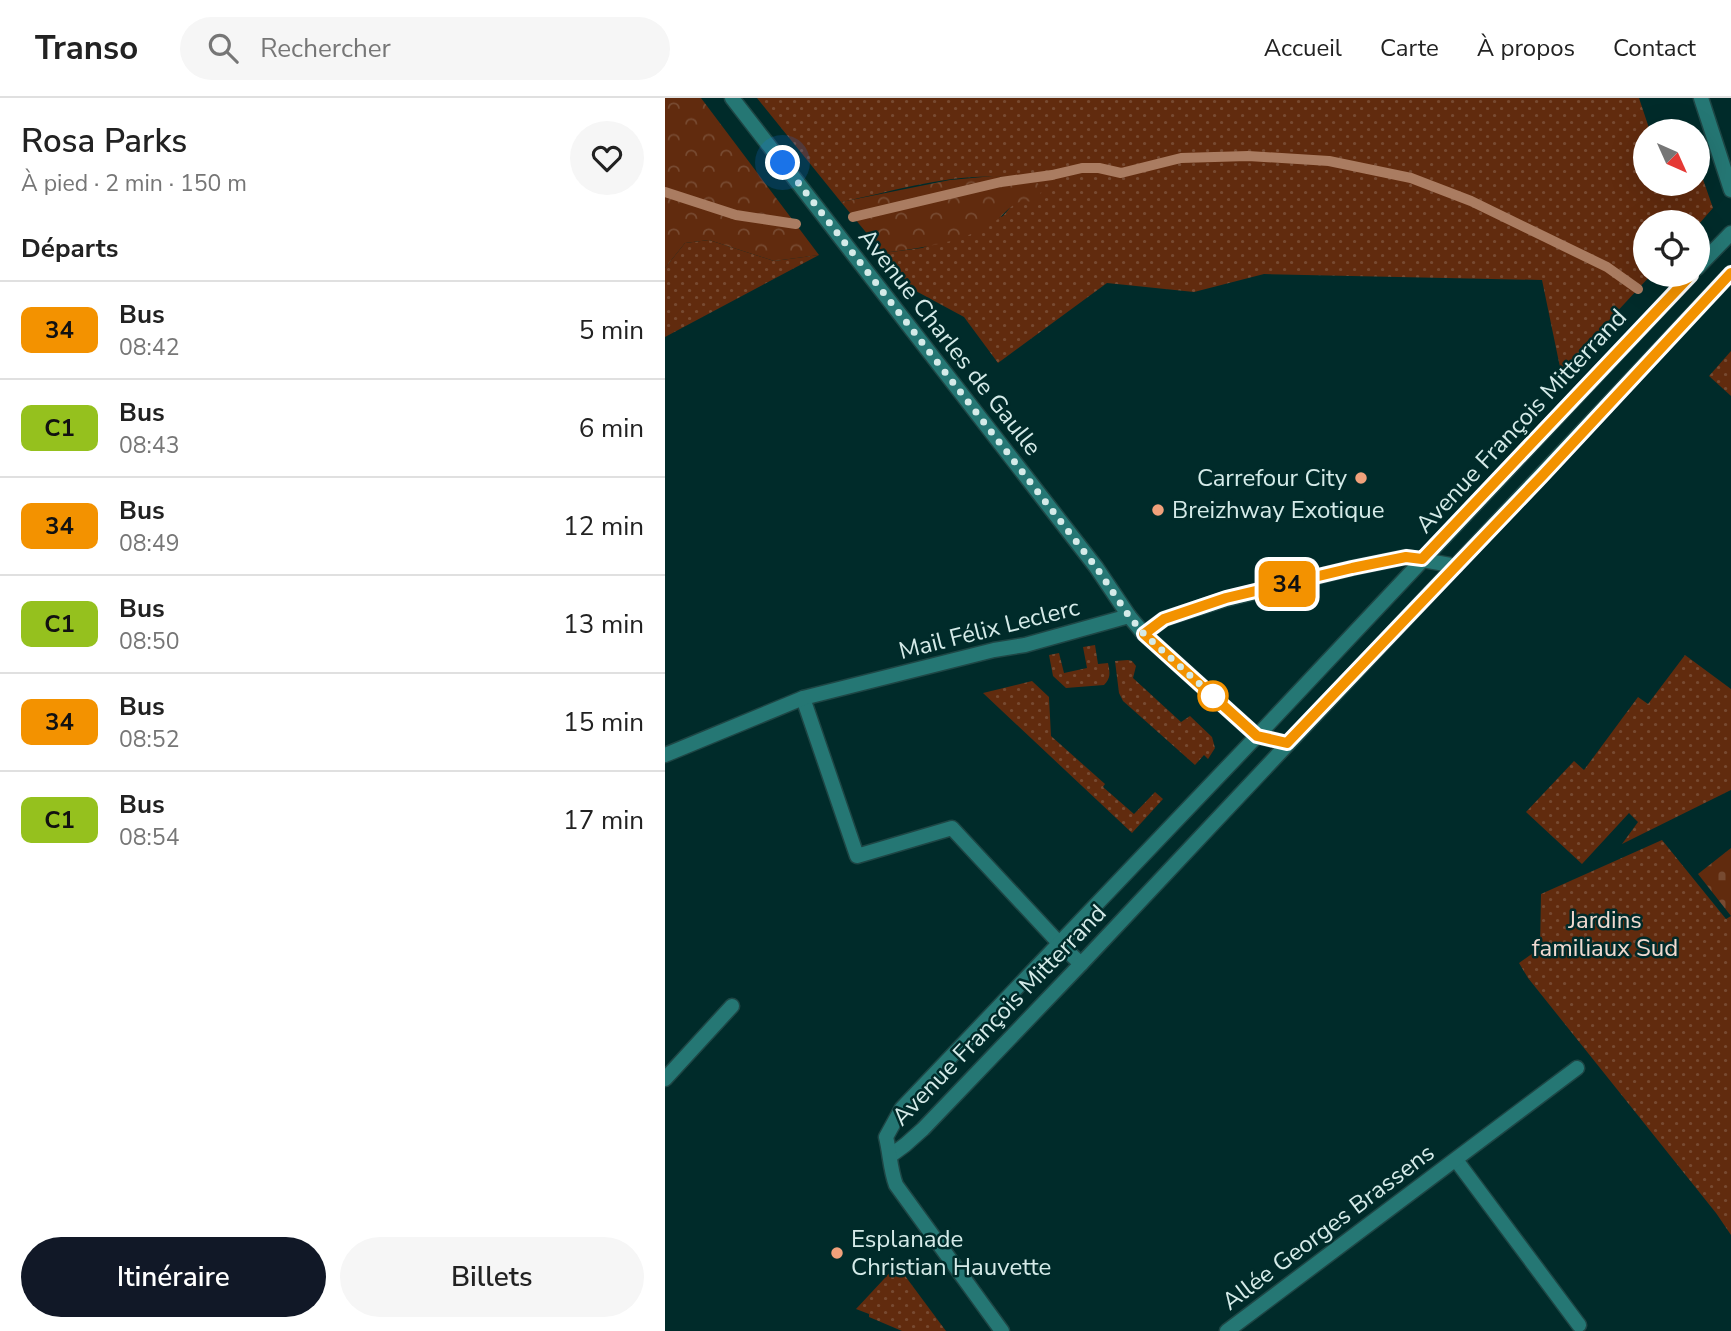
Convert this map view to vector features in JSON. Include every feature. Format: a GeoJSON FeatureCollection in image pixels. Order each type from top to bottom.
{"type":"FeatureCollection","features":[{"type":"Feature","properties":{"kind":"street","name":"Avenue Charles de Gaulle"},"geometry":{"type":"LineString","coordinates":[[732,98],[1096,567],[1129,616]]}},
{"type":"Feature","properties":{"kind":"street"},"geometry":{"type":"LineString","coordinates":[[1701,98],[1731,190]]}},
{"type":"Feature","properties":{"kind":"street"},"geometry":{"type":"LineString","coordinates":[[1710,255],[1731,233]]}},
{"type":"Feature","properties":{"kind":"street","name":"Avenue François Mitterrand"},"geometry":{"type":"LineString","coordinates":[[1680,287],[902,1108],[886,1137],[890,1156],[923,1129],[1081,964],[1731,273]]}},
{"type":"Feature","properties":{"kind":"street"},"geometry":{"type":"LineString","coordinates":[[1144,634],[1164,619],[1226,598],[1352,568],[1406,557],[1456,566]]}},
{"type":"Feature","properties":{"kind":"street"},"geometry":{"type":"LineString","coordinates":[[1129,616],[1144,634],[1257,736],[1287,743]]}},
{"type":"Feature","properties":{"kind":"street","name":"Mail Félix Leclerc"},"geometry":{"type":"LineString","coordinates":[[665,755],[803,698],[994,650],[1024,645],[1129,616]]}},
{"type":"Feature","properties":{"kind":"street"},"geometry":{"type":"LineString","coordinates":[[803,698],[857,856],[951,828],[1081,964]]}},
{"type":"Feature","properties":{"kind":"street"},"geometry":{"type":"LineString","coordinates":[[665,1079],[732,1006]]}},
{"type":"Feature","properties":{"kind":"street","name":"Allée Georges Brassens"},"geometry":{"type":"LineString","coordinates":[[1227,1331],[1577,1068]]}},
{"type":"Feature","properties":{"kind":"street"},"geometry":{"type":"LineString","coordinates":[[890,1156],[891,1173],[899,1191],[1002,1331]]}},
{"type":"Feature","properties":{"kind":"street","name":"Allée Georges Brassens"},"geometry":{"type":"LineString","coordinates":[[1456,1160],[1579,1325]]}},
{"type":"Feature","properties":{"kind":"green space"},"geometry":{"type":"Polygon","coordinates":[[[665,98],[701,98],[819,255],[774,261],[709,240],[685,243],[665,268],[665,98]]]}},
{"type":"Feature","properties":{"kind":"green space"},"geometry":{"type":"Polygon","coordinates":[[[757,98],[1639,98],[1646,119],[1633,119],[1633,196],[1709,196],[1713,208],[1710,211],[1633,210],[1633,287],[1640,287],[1561,372],[1542,280],[1264,274],[1194,292],[1107,283],[998,363],[964,317],[914,290],[883,253],[922,248],[1003,216],[1013,204],[1023,200],[1005,177],[943,180],[841,202],[757,98]]]}},
{"type":"Feature","properties":{"kind":"green space"},"geometry":{"type":"Polygon","coordinates":[[[994,176],[1033,180],[1042,188],[1039,199],[1013,205],[994,222],[975,232],[923,247],[883,253],[841,202],[950,180],[994,176]]]}},
{"type":"Feature","properties":{"kind":"green space"},"geometry":{"type":"Polygon","coordinates":[[[709,240],[774,261],[819,255],[665,337],[665,268],[685,243],[709,240]]]}},
{"type":"Feature","properties":{"kind":"green space"},"geometry":{"type":"Polygon","coordinates":[[[1731,351],[1731,396],[1709,376],[1731,351]]]}},
{"type":"Feature","properties":{"kind":"green space"},"geometry":{"type":"Polygon","coordinates":[[[1095,645],[1098,664],[1108,663],[1109,675],[1104,685],[1066,688],[1053,676],[1049,655],[1059,653],[1064,673],[1087,668],[1083,647],[1095,645]]]}},
{"type":"Feature","properties":{"kind":"green space","name":"Jardins familiaux Sud"},"geometry":{"type":"Polygon","coordinates":[[[1685,655],[1731,689],[1731,790],[1622,844],[1638,822],[1629,813],[1582,864],[1526,812],[1574,761],[1584,770],[1638,697],[1648,704],[1685,655]]]}},
{"type":"Feature","properties":{"kind":"green space"},"geometry":{"type":"Polygon","coordinates":[[[1128,660],[1136,666],[1133,678],[1181,722],[1190,716],[1212,737],[1215,748],[1208,759],[1204,755],[1195,765],[1123,701],[1119,693],[1115,661],[1128,660]]]}},
{"type":"Feature","properties":{"kind":"green space"},"geometry":{"type":"Polygon","coordinates":[[[1032,681],[1049,697],[1051,736],[1105,784],[1103,787],[1134,814],[1155,792],[1163,799],[1132,833],[983,693],[1032,681]]]}},
{"type":"Feature","properties":{"kind":"green space"},"geometry":{"type":"Polygon","coordinates":[[[1662,840],[1726,919],[1731,916],[1731,1235],[1528,978],[1519,963],[1540,948],[1541,894],[1662,840]]]}},
{"type":"Feature","properties":{"kind":"green space"},"geometry":{"type":"Polygon","coordinates":[[[1731,848],[1731,916],[1698,874],[1731,848]]]}},
{"type":"Feature","properties":{"kind":"green space"},"geometry":{"type":"Polygon","coordinates":[[[897,1265],[946,1331],[902,1331],[856,1309],[897,1265]]]}},
{"type":"Feature","properties":{"kind":"waterway"},"geometry":{"type":"LineString","coordinates":[[853,217],[1001,182],[1082,168],[1099,168],[1121,173],[1181,158],[1248,156],[1329,161],[1411,178],[1471,201],[1607,267],[1638,289]]}},
{"type":"Feature","properties":{"kind":"waterway"},"geometry":{"type":"LineString","coordinates":[[665,192],[736,215],[796,224]]}},
{"type":"Feature","properties":{"kind":"bus line","name":"34"},"geometry":{"type":"LineString","coordinates":[[1680,287],[1422,559],[1406,557],[1226,598],[1164,619],[1144,634],[1257,736],[1287,743],[1731,273]]}},
{"type":"Feature","properties":{"kind":"place","name":"Carrefour City"},"geometry":{"type":"Point","coordinates":[1361,478]}},
{"type":"Feature","properties":{"kind":"place","name":"Breizhway Exotique"},"geometry":{"type":"Point","coordinates":[1158,510]}},
{"type":"Feature","properties":{"kind":"place","name":"Esplanade Christian Hauvette"},"geometry":{"type":"Point","coordinates":[837,1253]}},
{"type":"Feature","properties":{"kind":"route"},"geometry":{"type":"LineString","coordinates":[[783,163],[1096,567],[1129,616],[1144,634],[1213,696]]}}]}
